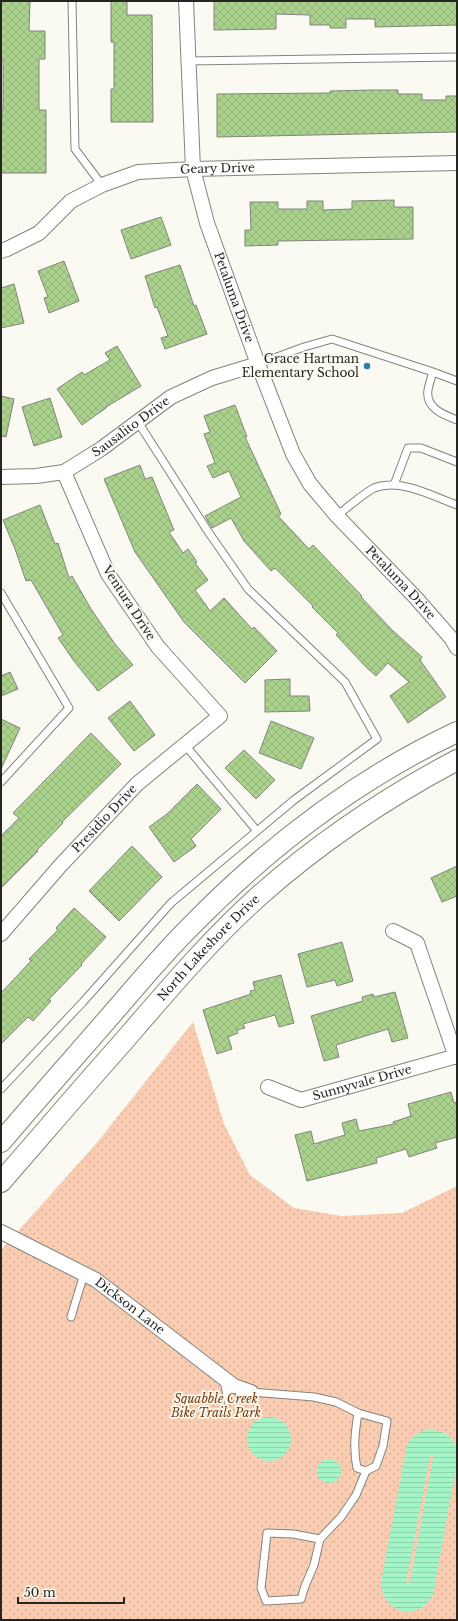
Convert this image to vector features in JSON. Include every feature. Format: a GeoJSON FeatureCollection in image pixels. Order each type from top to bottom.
{"type":"FeatureCollection","features":[{"type":"Feature","properties":{"kind":"main road"},"geometry":{"type":"LineString","coordinates":[[1,1142],[156,964],[223,894],[271,852],[325,810],[386,770],[457,732]]}},
{"type":"Feature","properties":{"kind":"main road","name":"North Lakeshore Drive"},"geometry":{"type":"LineString","coordinates":[[1,1182],[171,985],[208,945],[261,894],[302,861],[360,818],[395,795],[457,760]]}},
{"type":"Feature","properties":{"kind":"street","name":"Petaluma Drive"},"geometry":{"type":"LineString","coordinates":[[186,1],[193,169],[207,223],[258,364],[293,454],[310,484],[337,516],[455,640]]}},
{"type":"Feature","properties":{"kind":"street","name":"Geary Drive"},"geometry":{"type":"LineString","coordinates":[[1,251],[39,233],[71,200],[102,184],[138,172],[193,169],[457,163]]}},
{"type":"Feature","properties":{"kind":"street","name":"Sausalito Drive"},"geometry":{"type":"LineString","coordinates":[[1,477],[36,476],[64,472],[101,449],[172,397],[212,378],[258,364]]}},
{"type":"Feature","properties":{"kind":"street","name":"Ventura Drive"},"geometry":{"type":"LineString","coordinates":[[64,472],[108,574],[158,647],[220,716]]}},
{"type":"Feature","properties":{"kind":"street","name":"Presidio Drive"},"geometry":{"type":"LineString","coordinates":[[1,934],[60,866],[138,784],[220,716]]}},
{"type":"Feature","properties":{"kind":"street"},"geometry":{"type":"LineString","coordinates":[[393,931],[417,943],[457,1056]]}},
{"type":"Feature","properties":{"kind":"street","name":"Sunnyvale Drive"},"geometry":{"type":"LineString","coordinates":[[268,1087],[301,1100],[457,1056]]}},
{"type":"Feature","properties":{"kind":"street","name":"Dickson Lane"},"geometry":{"type":"LineString","coordinates":[[1,1232],[101,1284],[234,1386],[251,1392]]}},
{"type":"Feature","properties":{"kind":"lane"},"geometry":{"type":"LineString","coordinates":[[72,1],[75,149],[102,184]]}},
{"type":"Feature","properties":{"kind":"lane"},"geometry":{"type":"LineString","coordinates":[[188,61],[457,57]]}},
{"type":"Feature","properties":{"kind":"lane"},"geometry":{"type":"LineString","coordinates":[[258,364],[304,347],[332,339],[457,381]]}},
{"type":"Feature","properties":{"kind":"lane"},"geometry":{"type":"LineString","coordinates":[[433,372],[427,392],[431,405],[440,414],[457,420]]}},
{"type":"Feature","properties":{"kind":"lane"},"geometry":{"type":"LineString","coordinates":[[1,1089],[83,1002],[171,903],[294,800],[377,739],[345,682],[248,589],[207,530],[138,422]]}},
{"type":"Feature","properties":{"kind":"lane"},"geometry":{"type":"LineString","coordinates":[[394,485],[408,448],[421,448],[457,462]]}},
{"type":"Feature","properties":{"kind":"lane"},"geometry":{"type":"LineString","coordinates":[[337,516],[374,488],[394,485],[406,487],[457,505]]}},
{"type":"Feature","properties":{"kind":"lane"},"geometry":{"type":"LineString","coordinates":[[1,593],[69,708],[1,782]]}},
{"type":"Feature","properties":{"kind":"lane"},"geometry":{"type":"LineString","coordinates":[[185,745],[257,831]]}},
{"type":"Feature","properties":{"kind":"lane"},"geometry":{"type":"LineString","coordinates":[[70,1317],[84,1274]]}},
{"type":"Feature","properties":{"kind":"lane"},"geometry":{"type":"LineString","coordinates":[[223,1378],[228,1401]]}},
{"type":"Feature","properties":{"kind":"lane"},"geometry":{"type":"LineString","coordinates":[[251,1392],[314,1397],[336,1402],[358,1413],[386,1421],[383,1446],[376,1466],[366,1471],[352,1501],[341,1517],[320,1539],[314,1565],[301,1599],[266,1601],[261,1588],[267,1533],[293,1534],[320,1539]]}},
{"type":"Feature","properties":{"kind":"lane"},"geometry":{"type":"LineString","coordinates":[[358,1413],[354,1434],[354,1454],[357,1468],[366,1471]]}},
{"type":"Feature","properties":{"kind":"green space","name":"Squabble Creek Bike Trails Park"},"geometry":{"type":"Polygon","coordinates":[[[193,1022],[224,1124],[250,1175],[294,1208],[342,1216],[402,1213],[457,1186],[457,1620],[1,1620],[1,1250],[95,1145],[193,1022]]]}},
{"type":"Feature","properties":{"kind":"shaded area"},"geometry":{"type":"Polygon","coordinates":[[[273,1417],[278,1418],[285,1423],[290,1430],[290,1448],[285,1455],[278,1460],[265,1461],[260,1460],[253,1455],[248,1448],[247,1435],[248,1430],[253,1423],[260,1418],[273,1417]]]}},
{"type":"Feature","properties":{"kind":"shaded area"},"geometry":{"type":"Polygon","coordinates":[[[425,1430],[437,1430],[448,1435],[456,1448],[457,1462],[433,1595],[423,1607],[415,1611],[408,1612],[394,1608],[389,1603],[382,1590],[381,1582],[407,1445],[411,1439],[425,1430]],[[430,1455],[406,1584],[410,1583],[433,1456],[430,1455]]]}},
{"type":"Feature","properties":{"kind":"shaded area"},"geometry":{"type":"Polygon","coordinates":[[[329,1459],[338,1462],[341,1471],[338,1480],[329,1483],[320,1480],[317,1471],[320,1462],[329,1459]]]}},
{"type":"Feature","properties":{"kind":"building"},"geometry":{"type":"Polygon","coordinates":[[[1,1],[30,1],[29,31],[45,31],[45,59],[39,59],[39,110],[46,110],[46,173],[1,173],[3,59],[1,59],[1,1]]]}},
{"type":"Feature","properties":{"kind":"building"},"geometry":{"type":"Polygon","coordinates":[[[111,1],[127,1],[127,15],[152,15],[153,122],[111,122],[111,89],[114,89],[114,42],[111,42],[111,1]]]}},
{"type":"Feature","properties":{"kind":"building"},"geometry":{"type":"Polygon","coordinates":[[[214,1],[457,1],[457,25],[375,27],[375,19],[346,19],[346,28],[330,28],[330,25],[310,25],[310,15],[276,14],[276,29],[214,30],[214,1]]]}},
{"type":"Feature","properties":{"kind":"building"},"geometry":{"type":"Polygon","coordinates":[[[398,90],[398,94],[422,94],[422,100],[446,100],[446,96],[457,96],[457,132],[217,137],[217,94],[330,93],[330,91],[398,90]]]}},
{"type":"Feature","properties":{"kind":"building"},"geometry":{"type":"Polygon","coordinates":[[[394,200],[394,207],[413,207],[413,239],[278,241],[278,245],[245,246],[245,230],[251,230],[250,202],[278,202],[278,209],[307,209],[307,201],[323,201],[323,210],[352,209],[352,201],[394,200]]]}},
{"type":"Feature","properties":{"kind":"building"},"geometry":{"type":"Polygon","coordinates":[[[161,217],[171,245],[131,259],[121,230],[161,217]]]}},
{"type":"Feature","properties":{"kind":"building"},"geometry":{"type":"Polygon","coordinates":[[[64,261],[79,301],[49,313],[44,298],[48,297],[38,271],[64,261]]]}},
{"type":"Feature","properties":{"kind":"building"},"geometry":{"type":"Polygon","coordinates":[[[180,265],[194,306],[196,305],[207,334],[165,349],[161,338],[168,336],[157,307],[155,308],[145,276],[180,265]]]}},
{"type":"Feature","properties":{"kind":"building"},"geometry":{"type":"Polygon","coordinates":[[[14,284],[24,323],[1,328],[1,288],[14,284]]]}},
{"type":"Feature","properties":{"kind":"building"},"geometry":{"type":"Polygon","coordinates":[[[117,346],[141,386],[106,407],[82,425],[57,389],[82,372],[84,375],[110,360],[105,353],[117,346]]]}},
{"type":"Feature","properties":{"kind":"building"},"geometry":{"type":"Polygon","coordinates":[[[1,396],[14,399],[6,437],[1,436],[1,396]]]}},
{"type":"Feature","properties":{"kind":"building"},"geometry":{"type":"Polygon","coordinates":[[[50,398],[62,437],[34,446],[22,407],[50,398]]]}},
{"type":"Feature","properties":{"kind":"building"},"geometry":{"type":"Polygon","coordinates":[[[235,405],[247,437],[245,437],[281,514],[278,516],[309,549],[313,545],[362,596],[361,597],[391,629],[422,657],[420,660],[446,697],[408,723],[390,696],[409,682],[388,663],[376,676],[336,635],[338,633],[312,607],[313,606],[275,568],[271,571],[244,541],[231,518],[212,528],[205,516],[241,497],[229,471],[213,478],[207,466],[215,463],[204,434],[210,432],[204,416],[235,405]]]}},
{"type":"Feature","properties":{"kind":"building"},"geometry":{"type":"Polygon","coordinates":[[[140,465],[145,479],[152,477],[174,530],[169,532],[183,553],[188,549],[197,562],[195,563],[208,580],[195,590],[210,611],[224,598],[252,629],[254,627],[277,651],[245,683],[184,622],[135,552],[104,479],[140,465]]]}},
{"type":"Feature","properties":{"kind":"building"},"geometry":{"type":"Polygon","coordinates":[[[40,505],[55,544],[58,543],[69,578],[72,576],[91,609],[115,644],[133,665],[98,691],[58,638],[63,635],[31,580],[26,581],[3,520],[40,505]]]}},
{"type":"Feature","properties":{"kind":"building"},"geometry":{"type":"Polygon","coordinates":[[[10,672],[18,689],[1,696],[1,676],[10,672]]]}},
{"type":"Feature","properties":{"kind":"building"},"geometry":{"type":"Polygon","coordinates":[[[290,679],[290,696],[309,696],[310,711],[265,712],[265,680],[290,679]]]}},
{"type":"Feature","properties":{"kind":"building"},"geometry":{"type":"Polygon","coordinates":[[[130,701],[155,735],[134,751],[108,718],[130,701]]]}},
{"type":"Feature","properties":{"kind":"building"},"geometry":{"type":"Polygon","coordinates":[[[1,719],[20,728],[1,769],[1,719]]]}},
{"type":"Feature","properties":{"kind":"building"},"geometry":{"type":"Polygon","coordinates":[[[271,721],[314,738],[301,769],[259,753],[271,721]]]}},
{"type":"Feature","properties":{"kind":"building"},"geometry":{"type":"Polygon","coordinates":[[[91,733],[121,764],[62,822],[63,823],[37,850],[38,851],[1,888],[1,836],[19,818],[13,813],[91,733]]]}},
{"type":"Feature","properties":{"kind":"building"},"geometry":{"type":"Polygon","coordinates":[[[244,750],[275,780],[256,799],[225,768],[244,750]]]}},
{"type":"Feature","properties":{"kind":"building"},"geometry":{"type":"Polygon","coordinates":[[[197,784],[221,809],[191,839],[196,846],[174,862],[149,827],[167,814],[197,784]]]}},
{"type":"Feature","properties":{"kind":"building"},"geometry":{"type":"Polygon","coordinates":[[[132,846],[162,877],[119,921],[89,891],[132,846]]]}},
{"type":"Feature","properties":{"kind":"building"},"geometry":{"type":"Polygon","coordinates":[[[457,866],[457,896],[442,902],[431,878],[457,866]]]}},
{"type":"Feature","properties":{"kind":"building"},"geometry":{"type":"Polygon","coordinates":[[[74,908],[106,937],[81,964],[82,965],[49,999],[51,1001],[33,1021],[28,1017],[1,1044],[1,993],[31,961],[29,959],[58,930],[56,928],[74,908]]]}},
{"type":"Feature","properties":{"kind":"building"},"geometry":{"type":"Polygon","coordinates":[[[342,942],[353,981],[337,986],[335,980],[307,987],[298,954],[342,942]]]}},
{"type":"Feature","properties":{"kind":"building"},"geometry":{"type":"Polygon","coordinates":[[[281,975],[294,1023],[279,1027],[275,1015],[243,1024],[245,1028],[237,1030],[238,1033],[228,1037],[232,1049],[217,1054],[203,1010],[251,994],[250,991],[255,990],[253,982],[281,975]]]}},
{"type":"Feature","properties":{"kind":"building"},"geometry":{"type":"Polygon","coordinates":[[[395,992],[408,1038],[392,1042],[388,1029],[336,1045],[339,1057],[324,1061],[311,1016],[363,1001],[362,997],[373,994],[374,997],[395,992]]]}},
{"type":"Feature","properties":{"kind":"building"},"geometry":{"type":"Polygon","coordinates":[[[451,1092],[454,1103],[457,1102],[457,1137],[435,1143],[437,1148],[409,1157],[406,1149],[376,1158],[377,1163],[307,1181],[295,1135],[311,1131],[314,1144],[345,1135],[342,1123],[356,1119],[359,1131],[394,1124],[393,1122],[411,1116],[408,1104],[451,1092]]]}},
{"type":"Feature","properties":{"kind":"place","name":"Grace Hartman Elementary School"},"geometry":{"type":"Point","coordinates":[367,366]}}]}
